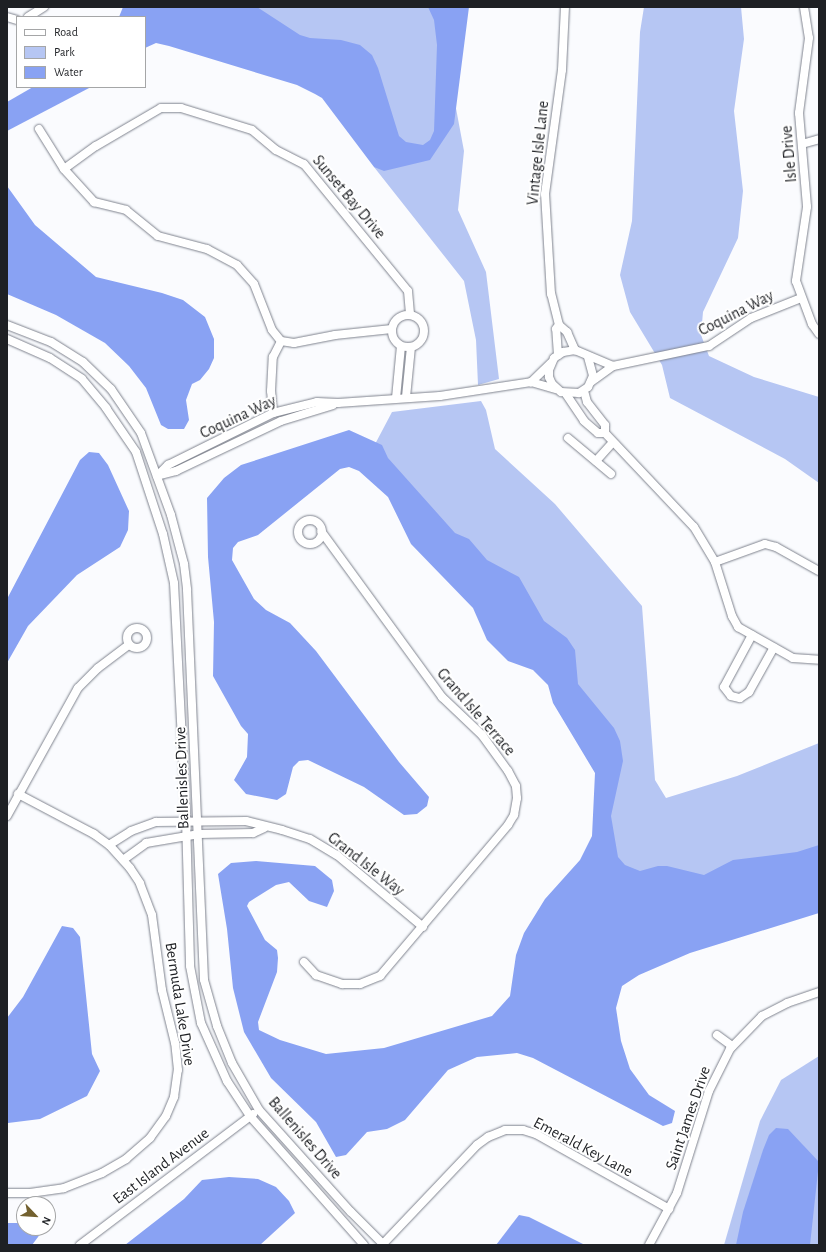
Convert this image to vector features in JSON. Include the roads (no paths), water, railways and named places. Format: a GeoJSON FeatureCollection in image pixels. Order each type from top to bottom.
{"type":"FeatureCollection","features":[{"type":"Feature","properties":{"kind":"street"},"geometry":{"type":"LineString","coordinates":[[30,16],[44,7]]}},
{"type":"Feature","properties":{"kind":"street","name":"Vintage Isle Lane"},"geometry":{"type":"LineString","coordinates":[[558,354],[555,338],[559,325],[551,294],[545,194],[562,70],[565,7]]}},
{"type":"Feature","properties":{"kind":"street","name":"Isle Drive"},"geometry":{"type":"LineString","coordinates":[[804,7],[809,38],[800,100],[807,207],[795,275],[801,298],[812,324],[819,334]]}},
{"type":"Feature","properties":{"kind":"street","name":"Sunset Bay Drive"},"geometry":{"type":"LineString","coordinates":[[64,169],[96,146],[161,108],[180,108],[252,130],[276,150],[304,164],[408,291],[410,315]]}},
{"type":"Feature","properties":{"kind":"street"},"geometry":{"type":"LineString","coordinates":[[39,129],[64,169],[94,202],[126,210],[158,236],[207,248],[237,265],[254,284],[275,335],[281,341],[294,343],[334,335],[392,329]]}},
{"type":"Feature","properties":{"kind":"street"},"geometry":{"type":"LineString","coordinates":[[802,144],[819,139]]}},
{"type":"Feature","properties":{"kind":"street","name":"Coquina Way"},"geometry":{"type":"LineString","coordinates":[[591,382],[613,366],[709,346],[751,318],[801,298]]}},
{"type":"Feature","properties":{"kind":"street"},"geometry":{"type":"LineString","coordinates":[[410,315],[421,322],[424,332],[420,341],[412,347],[401,346],[394,339],[392,329],[397,319],[410,315]]}},
{"type":"Feature","properties":{"kind":"street","name":"Ballenisles Drive"},"geometry":{"type":"LineString","coordinates":[[7,325],[51,342],[83,362],[112,389],[141,433],[179,543],[187,590],[199,834],[204,980],[224,1045],[259,1110],[351,1212],[383,1245]]}},
{"type":"Feature","properties":{"kind":"street","name":"Vintage Isle Lane"},"geometry":{"type":"LineString","coordinates":[[559,325],[567,332],[575,350]]}},
{"type":"Feature","properties":{"kind":"street","name":"Ballenisles Drive"},"geometry":{"type":"LineString","coordinates":[[7,339],[50,358],[82,379],[126,435],[136,452],[163,534],[174,583],[186,823],[190,966],[196,1000],[209,1045],[227,1081],[250,1116],[364,1245]]}},
{"type":"Feature","properties":{"kind":"street"},"geometry":{"type":"LineString","coordinates":[[274,413],[271,391],[273,357],[281,341]]}},
{"type":"Feature","properties":{"kind":"street"},"geometry":{"type":"LineString","coordinates":[[396,398],[401,346]]}},
{"type":"Feature","properties":{"kind":"street"},"geometry":{"type":"LineString","coordinates":[[406,397],[412,347]]}},
{"type":"Feature","properties":{"kind":"street"},"geometry":{"type":"LineString","coordinates":[[531,382],[551,363],[558,354],[575,350],[588,357],[613,366]]}},
{"type":"Feature","properties":{"kind":"street"},"geometry":{"type":"LineString","coordinates":[[566,394],[584,390],[591,382],[593,369],[588,357]]}},
{"type":"Feature","properties":{"kind":"street"},"geometry":{"type":"LineString","coordinates":[[551,363],[549,377],[556,389],[566,394],[584,421],[598,432],[605,433],[680,510],[694,527],[715,562],[735,622],[752,635],[798,659],[819,660]]}},
{"type":"Feature","properties":{"kind":"street","name":"Coquina Way"},"geometry":{"type":"LineString","coordinates":[[157,476],[168,465],[274,413],[316,402],[338,403],[406,397],[440,396],[531,382],[556,389]]}},
{"type":"Feature","properties":{"kind":"street"},"geometry":{"type":"LineString","coordinates":[[584,390],[587,402],[605,425],[605,433]]}},
{"type":"Feature","properties":{"kind":"street","name":"Coquina Way"},"geometry":{"type":"LineString","coordinates":[[146,481],[157,476],[176,471],[281,421],[338,403]]}},
{"type":"Feature","properties":{"kind":"street"},"geometry":{"type":"LineString","coordinates":[[591,427],[599,418]]}},
{"type":"Feature","properties":{"kind":"street"},"geometry":{"type":"LineString","coordinates":[[568,438],[611,474]]}},
{"type":"Feature","properties":{"kind":"street"},"geometry":{"type":"LineString","coordinates":[[596,461],[613,442]]}},
{"type":"Feature","properties":{"kind":"street","name":"Grand Isle Terrace"},"geometry":{"type":"LineString","coordinates":[[304,962],[316,975],[348,985],[365,983],[385,972],[508,825],[515,809],[516,786],[508,771],[482,735],[442,697],[321,531]]}},
{"type":"Feature","properties":{"kind":"street"},"geometry":{"type":"LineString","coordinates":[[715,562],[765,544],[776,547],[819,571]]}},
{"type":"Feature","properties":{"kind":"street"},"geometry":{"type":"LineString","coordinates":[[752,635],[724,687],[731,696],[740,698],[749,692],[774,647]]}},
{"type":"Feature","properties":{"kind":"street"},"geometry":{"type":"LineString","coordinates":[[7,816],[78,688],[98,668],[129,645]]}},
{"type":"Feature","properties":{"kind":"street","name":"Bermuda Lake Drive"},"geometry":{"type":"LineString","coordinates":[[7,1193],[30,1193],[64,1188],[114,1167],[150,1138],[166,1116],[174,1097],[178,1057],[162,990],[152,915],[140,884],[123,860],[109,845],[84,828],[18,794]]}},
{"type":"Feature","properties":{"kind":"street","name":"Grand Isle Way"},"geometry":{"type":"LineString","coordinates":[[198,823],[246,821],[264,828],[294,834],[326,848],[423,926]]}},
{"type":"Feature","properties":{"kind":"street"},"geometry":{"type":"LineString","coordinates":[[109,845],[131,831],[156,822],[198,823]]}},
{"type":"Feature","properties":{"kind":"street","name":"Grand Isle Way"},"geometry":{"type":"LineString","coordinates":[[199,834],[253,833],[264,828]]}},
{"type":"Feature","properties":{"kind":"street"},"geometry":{"type":"LineString","coordinates":[[123,860],[146,843],[199,834]]}},
{"type":"Feature","properties":{"kind":"street","name":"Saint James Drive"},"geometry":{"type":"LineString","coordinates":[[649,1245],[669,1209],[681,1180],[709,1091],[732,1046],[762,1016],[787,1003],[819,992]]}},
{"type":"Feature","properties":{"kind":"street"},"geometry":{"type":"LineString","coordinates":[[717,1035],[732,1046]]}},
{"type":"Feature","properties":{"kind":"street","name":"East Island Avenue"},"geometry":{"type":"LineString","coordinates":[[80,1245],[259,1110]]}},
{"type":"Feature","properties":{"kind":"street","name":"Emerald Key Lane"},"geometry":{"type":"LineString","coordinates":[[383,1245],[477,1145],[488,1137],[505,1130],[523,1130],[536,1134],[669,1209]]}},
{"type":"Feature","properties":{"kind":"water"},"geometry":{"type":"Polygon","coordinates":[[[123,7],[257,7],[300,35],[310,38],[341,40],[360,45],[372,55],[378,68],[399,136],[406,142],[423,145],[430,140],[434,131],[437,45],[434,20],[428,7],[469,7],[454,124],[430,160],[384,171],[374,167],[322,98],[297,85],[169,46],[156,43],[146,48],[146,16],[119,16],[123,7]]]}},
{"type":"Feature","properties":{"kind":"water"},"geometry":{"type":"Polygon","coordinates":[[[31,88],[89,88],[7,131],[7,102],[31,88]]]}},
{"type":"Feature","properties":{"kind":"water"},"geometry":{"type":"Polygon","coordinates":[[[7,186],[35,225],[96,277],[162,293],[183,300],[205,317],[214,339],[214,358],[209,369],[200,380],[192,384],[186,400],[189,420],[184,429],[168,429],[161,425],[146,388],[129,366],[105,343],[56,315],[7,294],[7,186]]]}},
{"type":"Feature","properties":{"kind":"water"},"geometry":{"type":"Polygon","coordinates":[[[349,430],[382,445],[388,458],[455,533],[469,539],[487,560],[519,577],[544,621],[567,638],[575,650],[578,684],[614,728],[620,741],[623,761],[611,816],[618,857],[625,865],[640,871],[658,866],[667,866],[704,875],[733,860],[797,852],[819,845],[819,913],[690,953],[639,975],[622,986],[616,1008],[621,1041],[630,1069],[649,1095],[675,1111],[672,1123],[663,1126],[533,1058],[517,1053],[477,1057],[448,1070],[405,1120],[387,1129],[367,1132],[346,1155],[336,1157],[316,1122],[271,1078],[244,1032],[233,988],[227,929],[218,874],[231,863],[256,861],[315,866],[332,880],[334,891],[327,907],[309,901],[289,882],[276,885],[249,902],[247,906],[265,940],[277,950],[278,958],[277,972],[258,1022],[259,1030],[280,1040],[326,1054],[384,1048],[492,1016],[510,996],[516,955],[524,933],[545,899],[580,860],[592,836],[595,773],[553,703],[548,685],[533,670],[508,661],[487,640],[473,608],[411,544],[388,497],[359,471],[349,467],[340,469],[258,535],[238,542],[233,548],[232,560],[254,599],[266,610],[290,623],[316,651],[399,762],[429,797],[427,806],[417,814],[404,815],[364,787],[308,760],[299,761],[293,767],[286,794],[277,800],[246,794],[234,780],[247,757],[248,734],[241,726],[213,676],[214,622],[208,557],[207,498],[224,478],[241,465],[349,430]]]}},
{"type":"Feature","properties":{"kind":"water"},"geometry":{"type":"Polygon","coordinates":[[[89,452],[99,453],[108,465],[129,511],[128,530],[120,547],[77,575],[28,626],[7,663],[7,599],[80,460],[89,452]]]}},
{"type":"Feature","properties":{"kind":"water"},"geometry":{"type":"Polygon","coordinates":[[[62,926],[73,928],[80,937],[92,1054],[100,1071],[87,1096],[40,1119],[8,1123],[7,1018],[23,997],[62,926]]]}},
{"type":"Feature","properties":{"kind":"water"},"geometry":{"type":"Polygon","coordinates":[[[776,1128],[788,1129],[819,1162],[810,1245],[736,1245],[743,1212],[763,1150],[769,1135],[776,1128]]]}},
{"type":"Feature","properties":{"kind":"water"},"geometry":{"type":"Polygon","coordinates":[[[229,1177],[258,1179],[276,1187],[289,1201],[295,1213],[260,1245],[125,1245],[184,1199],[202,1180],[229,1177]]]}},
{"type":"Feature","properties":{"kind":"water"},"geometry":{"type":"Polygon","coordinates":[[[519,1215],[529,1217],[585,1245],[496,1245],[519,1215]]]}},
{"type":"Feature","properties":{"kind":"water"},"geometry":{"type":"Polygon","coordinates":[[[7,1223],[16,1223],[16,1236],[39,1236],[32,1245],[7,1245],[7,1223]]]}}]}
